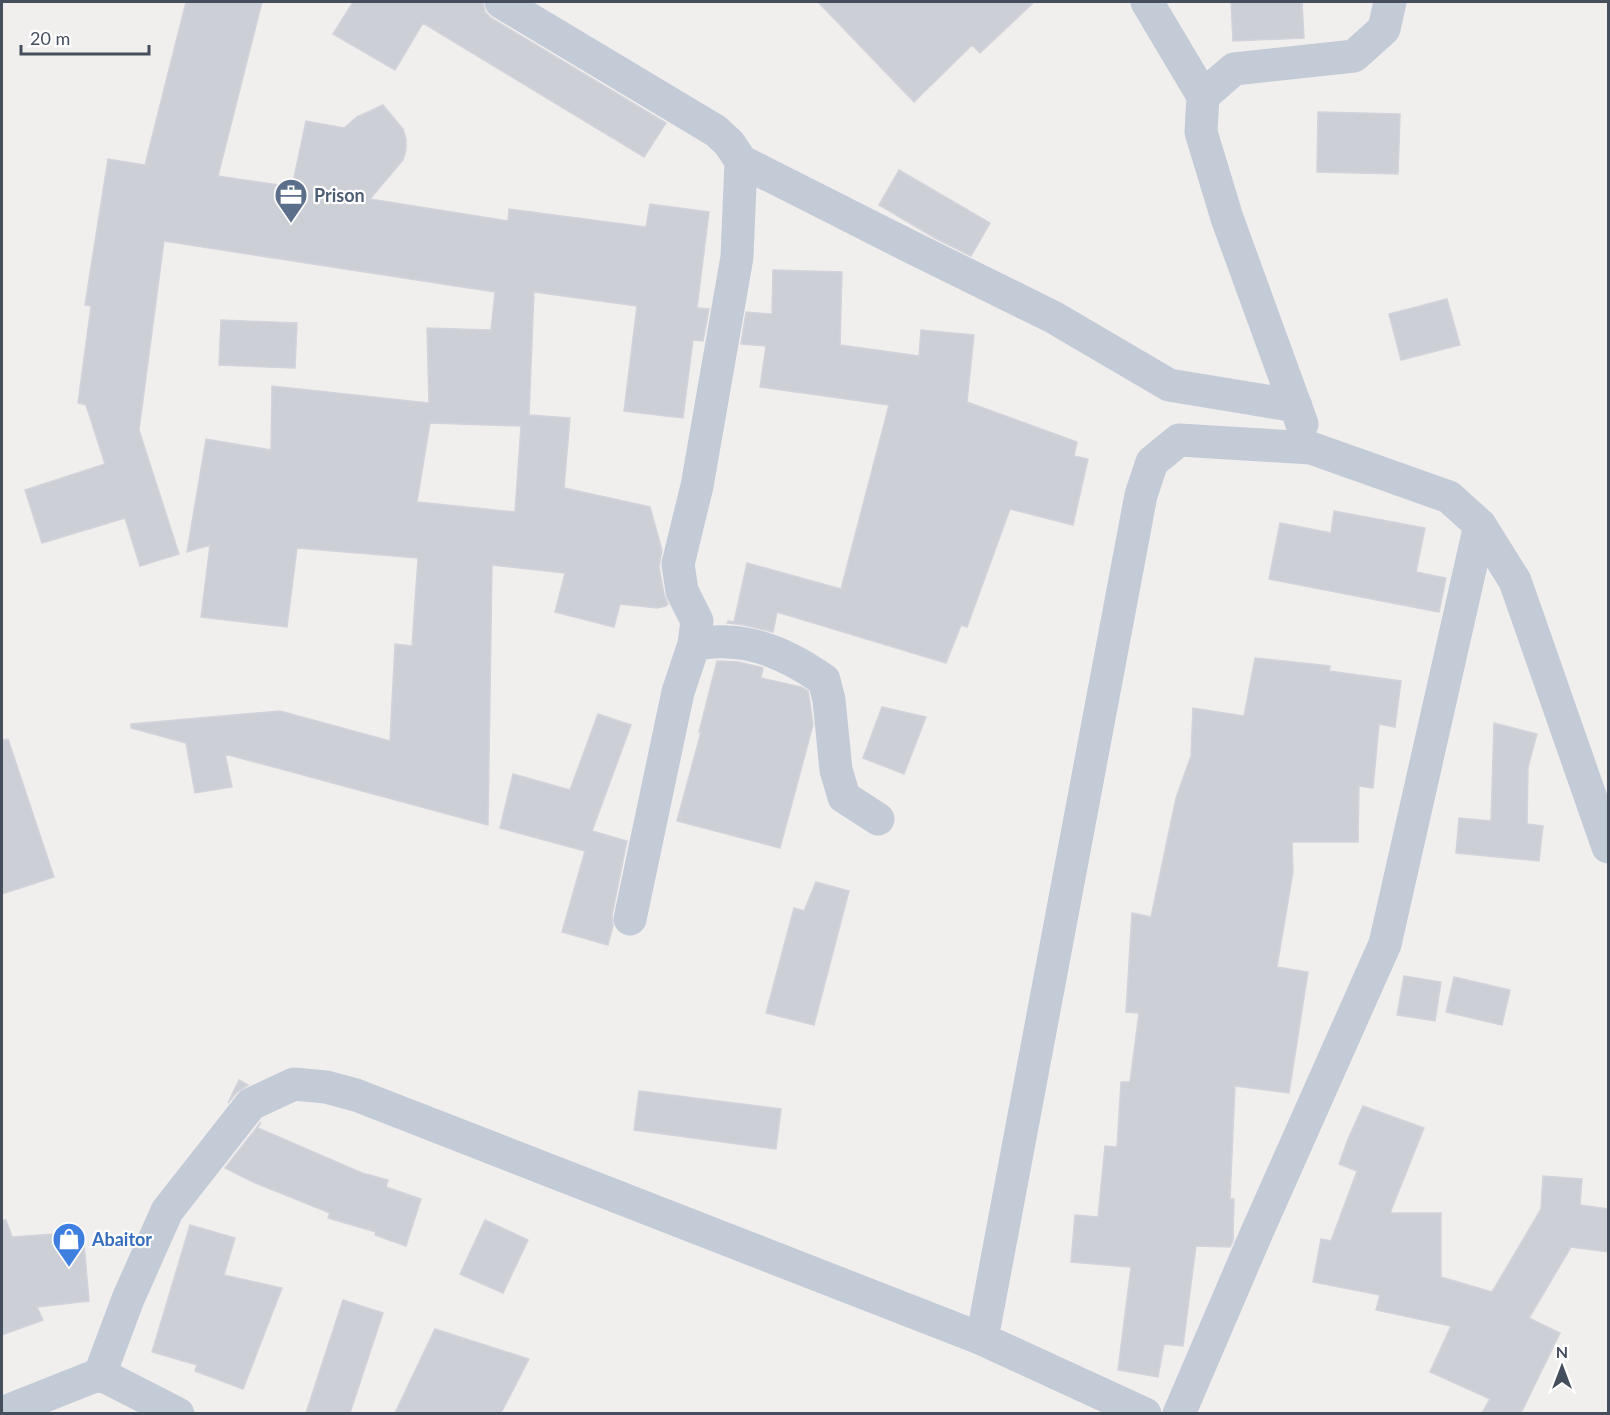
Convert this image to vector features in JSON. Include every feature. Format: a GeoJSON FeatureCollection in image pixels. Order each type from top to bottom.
{"type":"FeatureCollection","features":[{"type":"Feature","properties":{"kind":"street"},"geometry":{"type":"LineString","coordinates":[[501,2],[716,131],[729,143],[741,161],[1053,317],[1169,385],[1296,406]]}},
{"type":"Feature","properties":{"kind":"street"},"geometry":{"type":"LineString","coordinates":[[1147,2],[1203,96],[1201,132],[1227,218],[1311,448]]}},
{"type":"Feature","properties":{"kind":"street"},"geometry":{"type":"LineString","coordinates":[[1203,96],[1234,69],[1354,56],[1384,29],[1390,2]]}},
{"type":"Feature","properties":{"kind":"street"},"geometry":{"type":"LineString","coordinates":[[630,919],[678,692],[694,644],[697,621],[682,591],[678,564],[697,486],[737,257],[741,161]]}},
{"type":"Feature","properties":{"kind":"street"},"geometry":{"type":"LineString","coordinates":[[982,1339],[1141,495],[1152,462],[1179,440],[1311,448],[1449,497],[1480,525],[1515,581],[1608,847]]}},
{"type":"Feature","properties":{"kind":"street"},"geometry":{"type":"LineString","coordinates":[[1179,1413],[1385,944],[1480,525]]}},
{"type":"Feature","properties":{"kind":"street"},"geometry":{"type":"LineString","coordinates":[[694,644],[728,642],[761,646],[802,664],[824,680],[829,700],[836,771],[844,797],[878,819]]}},
{"type":"Feature","properties":{"kind":"street"},"geometry":{"type":"LineString","coordinates":[[2,1413],[100,1374],[128,1299],[167,1210],[251,1104],[294,1084],[326,1087],[356,1095],[982,1339],[1144,1413]]}},
{"type":"Feature","properties":{"kind":"street"},"geometry":{"type":"LineString","coordinates":[[100,1374],[178,1413]]}},
{"type":"Feature","properties":{"kind":"building"},"geometry":{"type":"Polygon","coordinates":[[[186,2],[262,2],[218,176],[292,187],[306,121],[344,128],[357,117],[383,105],[403,129],[406,150],[403,160],[370,199],[508,221],[509,209],[646,227],[650,204],[709,212],[697,308],[709,309],[703,341],[693,340],[683,418],[624,411],[637,306],[534,292],[529,415],[570,418],[564,488],[650,507],[662,550],[659,567],[668,604],[657,608],[620,604],[614,627],[555,612],[565,573],[492,565],[488,825],[225,754],[232,787],[195,793],[186,743],[131,728],[131,724],[280,711],[390,741],[395,644],[412,646],[418,558],[297,548],[287,627],[201,617],[210,545],[187,552],[206,439],[271,450],[272,386],[429,403],[427,328],[491,330],[495,292],[164,241],[139,430],[179,554],[140,566],[125,518],[42,543],[25,490],[105,464],[86,405],[78,403],[91,306],[85,305],[108,159],[145,165],[186,2]],[[430,423],[417,502],[515,512],[521,426],[430,423]]]}},
{"type":"Feature","properties":{"kind":"building"},"geometry":{"type":"Polygon","coordinates":[[[353,2],[483,3],[485,12],[491,18],[666,123],[644,157],[423,23],[395,70],[333,34],[353,2]]]}},
{"type":"Feature","properties":{"kind":"building"},"geometry":{"type":"Polygon","coordinates":[[[818,2],[1034,2],[980,53],[972,45],[914,102],[818,2]]]}},
{"type":"Feature","properties":{"kind":"building"},"geometry":{"type":"Polygon","coordinates":[[[1231,2],[1302,2],[1304,38],[1233,41],[1231,2]]]}},
{"type":"Feature","properties":{"kind":"building"},"geometry":{"type":"Polygon","coordinates":[[[1318,112],[1400,114],[1398,174],[1317,172],[1318,112]]]}},
{"type":"Feature","properties":{"kind":"building"},"geometry":{"type":"Polygon","coordinates":[[[899,170],[990,223],[971,256],[879,205],[899,170]]]}},
{"type":"Feature","properties":{"kind":"building"},"geometry":{"type":"Polygon","coordinates":[[[773,270],[842,272],[840,345],[919,356],[921,330],[974,335],[967,402],[1077,442],[1074,456],[1088,459],[1073,525],[1010,509],[967,627],[961,625],[946,663],[777,612],[773,632],[727,623],[728,621],[734,622],[747,563],[841,589],[889,405],[760,387],[766,346],[741,344],[746,312],[772,314],[773,270]]]}},
{"type":"Feature","properties":{"kind":"building"},"geometry":{"type":"Polygon","coordinates":[[[1447,299],[1460,345],[1401,360],[1389,314],[1447,299]]]}},
{"type":"Feature","properties":{"kind":"building"},"geometry":{"type":"Polygon","coordinates":[[[221,320],[297,323],[295,368],[219,365],[221,320]]]}},
{"type":"Feature","properties":{"kind":"building"},"geometry":{"type":"Polygon","coordinates":[[[1334,511],[1425,528],[1416,572],[1446,578],[1439,612],[1269,579],[1280,523],[1331,533],[1334,511]]]}},
{"type":"Feature","properties":{"kind":"building"},"geometry":{"type":"Polygon","coordinates":[[[1255,658],[1330,666],[1329,671],[1401,681],[1395,727],[1379,724],[1373,788],[1359,786],[1358,842],[1292,842],[1293,872],[1277,967],[1308,972],[1289,1093],[1235,1086],[1230,1199],[1234,1199],[1233,1241],[1230,1247],[1196,1246],[1183,1346],[1164,1344],[1158,1377],[1118,1370],[1131,1267],[1071,1262],[1075,1215],[1098,1217],[1105,1146],[1117,1147],[1121,1082],[1130,1082],[1139,1013],[1126,1012],[1132,913],[1151,917],[1176,798],[1191,756],[1193,708],[1244,716],[1255,658]]]}},
{"type":"Feature","properties":{"kind":"building"},"geometry":{"type":"Polygon","coordinates":[[[717,661],[738,662],[760,667],[763,668],[761,678],[801,687],[808,691],[813,725],[780,848],[677,821],[717,661]]]}},
{"type":"Feature","properties":{"kind":"building"},"geometry":{"type":"Polygon","coordinates":[[[882,707],[926,717],[904,774],[863,758],[882,707]]]}},
{"type":"Feature","properties":{"kind":"building"},"geometry":{"type":"Polygon","coordinates":[[[598,714],[631,725],[592,831],[627,841],[608,945],[562,932],[585,851],[500,828],[513,774],[570,790],[598,714]]]}},
{"type":"Feature","properties":{"kind":"building"},"geometry":{"type":"Polygon","coordinates":[[[1494,723],[1537,734],[1528,767],[1527,824],[1543,826],[1539,861],[1456,853],[1459,818],[1491,821],[1494,723]]]}},
{"type":"Feature","properties":{"kind":"building"},"geometry":{"type":"Polygon","coordinates":[[[8,739],[54,877],[2,894],[2,740],[8,739]]]}},
{"type":"Feature","properties":{"kind":"building"},"geometry":{"type":"Polygon","coordinates":[[[816,882],[849,891],[814,1025],[766,1013],[794,908],[804,911],[816,882]]]}},
{"type":"Feature","properties":{"kind":"building"},"geometry":{"type":"Polygon","coordinates":[[[1404,976],[1441,982],[1435,1021],[1397,1015],[1404,976]]]}},
{"type":"Feature","properties":{"kind":"building"},"geometry":{"type":"Polygon","coordinates":[[[1454,977],[1510,990],[1502,1025],[1446,1012],[1454,977]]]}},
{"type":"Feature","properties":{"kind":"building"},"geometry":{"type":"Polygon","coordinates":[[[239,1080],[248,1085],[237,1092],[228,1103],[239,1080]]]}},
{"type":"Feature","properties":{"kind":"building"},"geometry":{"type":"Polygon","coordinates":[[[639,1091],[781,1109],[776,1149],[634,1130],[639,1091]]]}},
{"type":"Feature","properties":{"kind":"building"},"geometry":{"type":"Polygon","coordinates":[[[1363,1106],[1424,1128],[1390,1213],[1441,1213],[1441,1277],[1492,1292],[1541,1209],[1543,1176],[1582,1179],[1580,1205],[1608,1209],[1608,1252],[1571,1247],[1529,1318],[1560,1333],[1521,1413],[1482,1413],[1490,1399],[1430,1372],[1451,1326],[1376,1310],[1380,1295],[1313,1282],[1321,1239],[1331,1241],[1357,1171],[1339,1164],[1363,1106]]]}},
{"type":"Feature","properties":{"kind":"building"},"geometry":{"type":"Polygon","coordinates":[[[261,1122],[258,1128],[362,1173],[388,1180],[386,1187],[421,1199],[406,1246],[375,1235],[376,1232],[328,1218],[330,1213],[253,1182],[225,1168],[261,1122]]]}},
{"type":"Feature","properties":{"kind":"building"},"geometry":{"type":"Polygon","coordinates":[[[2,1220],[6,1220],[12,1237],[83,1232],[89,1301],[37,1307],[43,1320],[2,1335],[2,1220]]]}},
{"type":"Feature","properties":{"kind":"building"},"geometry":{"type":"Polygon","coordinates":[[[485,1220],[528,1240],[503,1293],[460,1274],[485,1220]]]}},
{"type":"Feature","properties":{"kind":"building"},"geometry":{"type":"Polygon","coordinates":[[[190,1225],[235,1238],[224,1275],[282,1288],[243,1389],[195,1371],[197,1365],[152,1352],[190,1225]]]}},
{"type":"Feature","properties":{"kind":"building"},"geometry":{"type":"Polygon","coordinates":[[[343,1300],[383,1313],[350,1413],[306,1413],[343,1300]]]}},
{"type":"Feature","properties":{"kind":"building"},"geometry":{"type":"Polygon","coordinates":[[[435,1329],[529,1359],[501,1413],[395,1413],[435,1329]]]}},
{"type":"Feature","properties":{"kind":"place","name":"Prison"},"geometry":{"type":"Point","coordinates":[291,224]}},
{"type":"Feature","properties":{"kind":"place","name":"Abaitor"},"geometry":{"type":"Point","coordinates":[69,1268]}}]}
